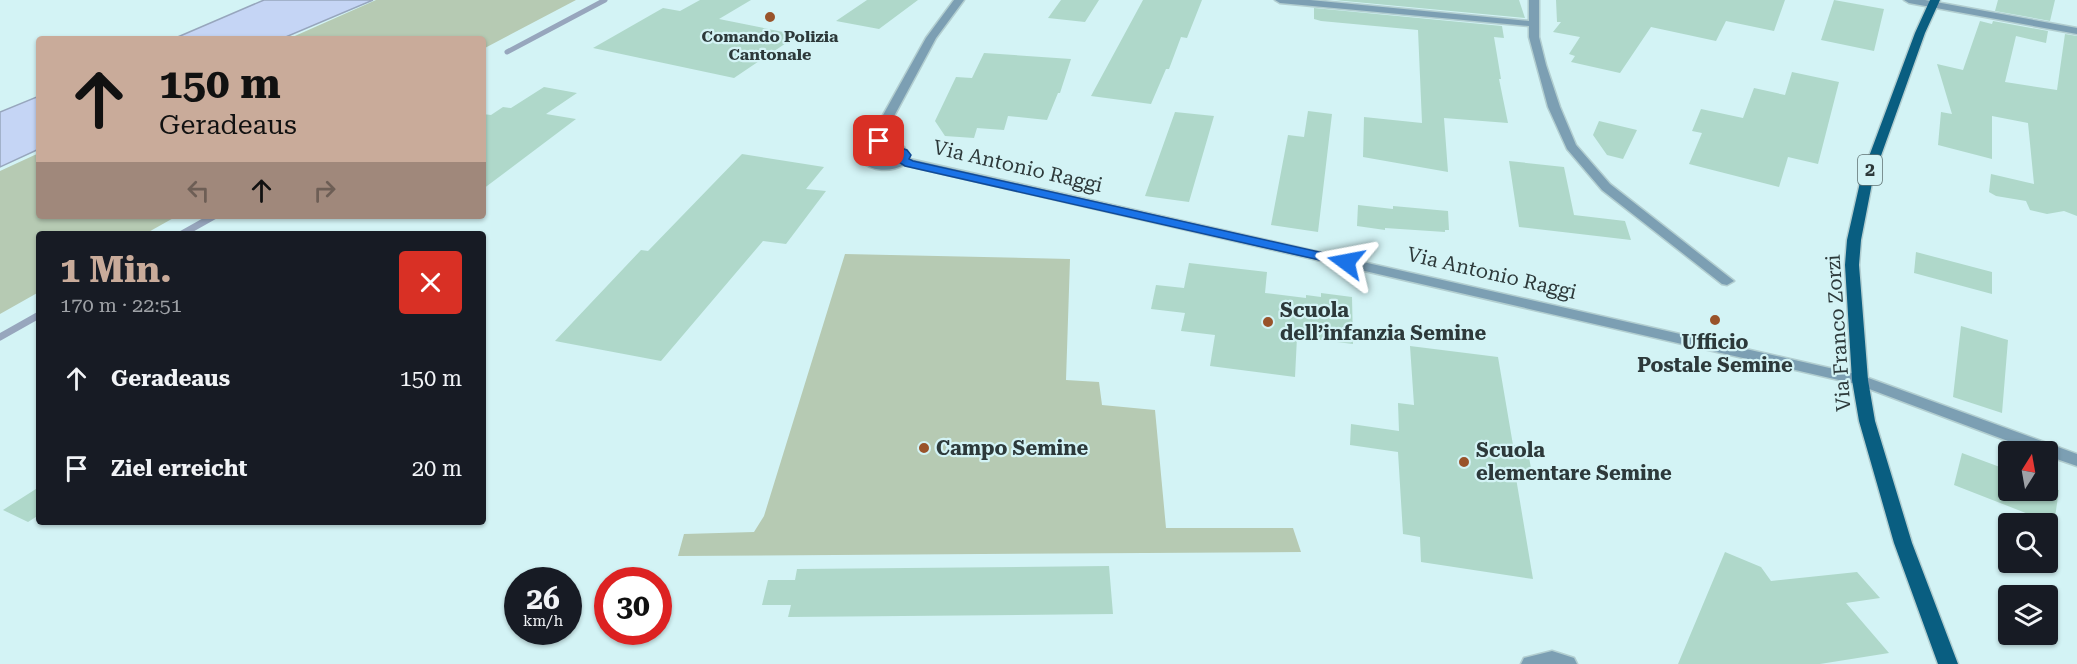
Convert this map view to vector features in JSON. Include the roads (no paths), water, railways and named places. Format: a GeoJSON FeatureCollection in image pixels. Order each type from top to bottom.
{"type":"FeatureCollection","features":[{"type":"Feature","properties":{"kind":"main road","name":"Via Franco Zorzi"},"geometry":{"type":"LineString","coordinates":[[1934,2],[1922,28],[1867,178],[1858,218],[1852,265],[1860,380],[1867,421],[1903,543],[1948,664]]}},
{"type":"Feature","properties":{"kind":"street"},"geometry":{"type":"LineString","coordinates":[[885,147],[879,141],[879,133],[931,38],[959,0]]}},
{"type":"Feature","properties":{"kind":"street"},"geometry":{"type":"LineString","coordinates":[[1280,0],[1534,24]]}},
{"type":"Feature","properties":{"kind":"street"},"geometry":{"type":"LineString","coordinates":[[1534,0],[1534,37],[1541,65],[1554,107],[1571,146],[1606,187],[1727,281]]}},
{"type":"Feature","properties":{"kind":"street"},"geometry":{"type":"LineString","coordinates":[[1909,0],[1934,2],[2077,31]]}},
{"type":"Feature","properties":{"kind":"street"},"geometry":{"type":"LineString","coordinates":[[885,147],[896,148],[904,152],[903,161],[894,165],[881,166],[867,161],[867,155],[869,152],[885,147]]}},
{"type":"Feature","properties":{"kind":"street","name":"Via Antonio Raggi"},"geometry":{"type":"LineString","coordinates":[[903,161],[1860,380],[2077,460]]}},
{"type":"Feature","properties":{"kind":"street"},"geometry":{"type":"LineString","coordinates":[[1531,664],[1552,660],[1567,664]]}},
{"type":"Feature","properties":{"kind":"water"},"geometry":{"type":"Polygon","coordinates":[[[264,0],[373,0],[288,36],[180,36],[264,0]]]}},
{"type":"Feature","properties":{"kind":"water"},"geometry":{"type":"Polygon","coordinates":[[[36,97],[36,150],[0,167],[0,112],[36,97]]]}},
{"type":"Feature","properties":{"kind":"waterway"},"geometry":{"type":"LineString","coordinates":[[507,52],[605,0]]}},
{"type":"Feature","properties":{"kind":"waterway"},"geometry":{"type":"LineString","coordinates":[[187,231],[209,219]]}},
{"type":"Feature","properties":{"kind":"waterway"},"geometry":{"type":"LineString","coordinates":[[0,337],[36,317]]}},
{"type":"Feature","properties":{"kind":"place","name":"Comando Polizia Cantonale"},"geometry":{"type":"Point","coordinates":[770,17]}},
{"type":"Feature","properties":{"kind":"place","name":"Ufficio Postale Semine"},"geometry":{"type":"Point","coordinates":[1715,320]}},
{"type":"Feature","properties":{"kind":"place","name":"Scuola dell’infanzia Semine"},"geometry":{"type":"Point","coordinates":[1268,322]}},
{"type":"Feature","properties":{"kind":"place","name":"Campo Semine"},"geometry":{"type":"Point","coordinates":[924,448]}},
{"type":"Feature","properties":{"kind":"place","name":"Scuola elementare Semine"},"geometry":{"type":"Point","coordinates":[1464,462]}}]}
